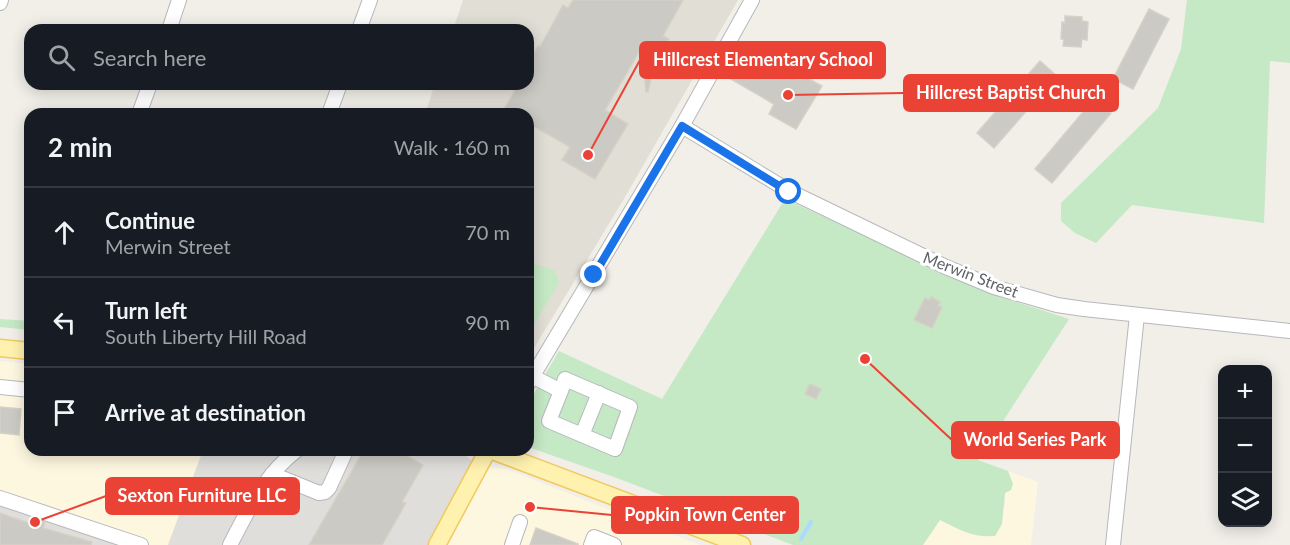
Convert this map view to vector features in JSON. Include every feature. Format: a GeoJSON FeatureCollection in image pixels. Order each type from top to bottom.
{"type":"FeatureCollection","features":[{"type":"Feature","properties":{"kind":"main road"},"geometry":{"type":"LineString","coordinates":[[0,348],[24,350]]}},
{"type":"Feature","properties":{"kind":"main road"},"geometry":{"type":"LineString","coordinates":[[437,545],[486,456]]}},
{"type":"Feature","properties":{"kind":"main road"},"geometry":{"type":"LineString","coordinates":[[505,456],[742,545]]}},
{"type":"Feature","properties":{"kind":"street"},"geometry":{"type":"LineString","coordinates":[[171,24],[179,0]]}},
{"type":"Feature","properties":{"kind":"street"},"geometry":{"type":"LineString","coordinates":[[361,24],[370,0]]}},
{"type":"Feature","properties":{"kind":"street"},"geometry":{"type":"LineString","coordinates":[[534,373],[682,126],[752,0]]}},
{"type":"Feature","properties":{"kind":"street"},"geometry":{"type":"LineString","coordinates":[[141,108],[148,90]]}},
{"type":"Feature","properties":{"kind":"street"},"geometry":{"type":"LineString","coordinates":[[331,108],[338,90]]}},
{"type":"Feature","properties":{"kind":"street","name":"Merwin Street"},"geometry":{"type":"LineString","coordinates":[[682,126],[789,192],[946,267],[994,287],[1057,305],[1290,331]]}},
{"type":"Feature","properties":{"kind":"street"},"geometry":{"type":"LineString","coordinates":[[1113,545],[1137,315]]}},
{"type":"Feature","properties":{"kind":"street"},"geometry":{"type":"LineString","coordinates":[[566,379],[630,407],[615,449],[549,421],[561,391],[566,379]]}},
{"type":"Feature","properties":{"kind":"street"},"geometry":{"type":"LineString","coordinates":[[534,381],[561,391]]}},
{"type":"Feature","properties":{"kind":"street"},"geometry":{"type":"LineString","coordinates":[[0,387],[24,389]]}},
{"type":"Feature","properties":{"kind":"street"},"geometry":{"type":"LineString","coordinates":[[582,435],[599,393]]}},
{"type":"Feature","properties":{"kind":"street"},"geometry":{"type":"LineString","coordinates":[[230,545],[262,486],[289,456]]}},
{"type":"Feature","properties":{"kind":"street"},"geometry":{"type":"LineString","coordinates":[[272,474],[319,493],[325,492],[344,456]]}},
{"type":"Feature","properties":{"kind":"street"},"geometry":{"type":"LineString","coordinates":[[0,498],[141,545]]}},
{"type":"Feature","properties":{"kind":"street"},"geometry":{"type":"LineString","coordinates":[[512,545],[520,522]]}},
{"type":"Feature","properties":{"kind":"street"},"geometry":{"type":"LineString","coordinates":[[591,545],[594,537],[614,545]]}},
{"type":"Feature","properties":{"kind":"shaded area"},"geometry":{"type":"Polygon","coordinates":[[[463,0],[738,0],[625,197],[534,348],[534,108],[427,108],[433,90],[534,90],[534,24],[455,24],[463,0]]]}},
{"type":"Feature","properties":{"kind":"shaded area"},"geometry":{"type":"Polygon","coordinates":[[[0,361],[24,363],[24,456],[201,456],[168,545],[141,545],[0,498],[0,361]]]}},
{"type":"Feature","properties":{"kind":"shaded area"},"geometry":{"type":"Polygon","coordinates":[[[201,456],[466,456],[479,466],[437,545],[168,545],[201,456]]]}},
{"type":"Feature","properties":{"kind":"shaded area"},"geometry":{"type":"Polygon","coordinates":[[[479,466],[506,469],[700,545],[437,545],[479,466]]]}},
{"type":"Feature","properties":{"kind":"shaded area"},"geometry":{"type":"Polygon","coordinates":[[[1008,471],[1038,482],[1031,545],[923,545],[940,520],[972,535],[1005,505],[1005,492],[1013,484],[1008,471]]]}},
{"type":"Feature","properties":{"kind":"shaded area"},"geometry":{"type":"Polygon","coordinates":[[[0,498],[141,545],[0,545],[0,498]]]}},
{"type":"Feature","properties":{"kind":"green space"},"geometry":{"type":"Polygon","coordinates":[[[1187,0],[1290,0],[1290,63],[1270,61],[1264,223],[1132,205],[1096,243],[1075,233],[1061,221],[1061,203],[1158,108],[1181,49],[1187,0]]]}},
{"type":"Feature","properties":{"kind":"green space"},"geometry":{"type":"Polygon","coordinates":[[[785,199],[989,293],[1069,319],[978,460],[1008,471],[1013,484],[1011,490],[1005,493],[1002,524],[995,536],[973,534],[940,520],[923,545],[793,545],[534,449],[534,394],[559,351],[662,399],[785,199]]]}},
{"type":"Feature","properties":{"kind":"green space"},"geometry":{"type":"Polygon","coordinates":[[[534,263],[555,271],[559,283],[534,324],[534,263]]]}},
{"type":"Feature","properties":{"kind":"green space"},"geometry":{"type":"Polygon","coordinates":[[[0,319],[24,321],[24,329],[0,327],[0,319]]]}},
{"type":"Feature","properties":{"kind":"building"},"geometry":{"type":"Polygon","coordinates":[[[573,0],[683,0],[663,36],[669,39],[655,62],[648,92],[646,92],[642,47],[605,110],[628,124],[595,179],[562,160],[570,147],[534,126],[534,108],[505,108],[515,90],[534,90],[534,53],[538,46],[540,47],[563,5],[568,8],[573,0]]]}},
{"type":"Feature","properties":{"kind":"building"},"geometry":{"type":"Polygon","coordinates":[[[1149,9],[1169,19],[1133,89],[1113,79],[1149,9]]]}},
{"type":"Feature","properties":{"kind":"building"},"geometry":{"type":"Polygon","coordinates":[[[1065,16],[1082,17],[1082,21],[1088,22],[1087,40],[1082,39],[1081,47],[1063,46],[1062,22],[1065,23],[1065,16]]]}},
{"type":"Feature","properties":{"kind":"building"},"geometry":{"type":"Polygon","coordinates":[[[743,54],[787,79],[793,70],[822,86],[796,129],[769,114],[774,104],[729,78],[732,74],[728,72],[737,56],[740,58],[743,54]]]}},
{"type":"Feature","properties":{"kind":"building"},"geometry":{"type":"Polygon","coordinates":[[[1040,61],[1057,76],[994,148],[977,133],[1040,61]]]}},
{"type":"Feature","properties":{"kind":"building"},"geometry":{"type":"Polygon","coordinates":[[[1094,99],[1111,113],[1052,183],[1035,169],[1094,99]]]}},
{"type":"Feature","properties":{"kind":"building"},"geometry":{"type":"Polygon","coordinates":[[[931,297],[940,302],[938,306],[942,307],[932,328],[914,320],[925,298],[929,300],[931,297]]]}},
{"type":"Feature","properties":{"kind":"building"},"geometry":{"type":"Polygon","coordinates":[[[810,384],[821,389],[816,399],[805,394],[810,384]]]}},
{"type":"Feature","properties":{"kind":"building"},"geometry":{"type":"Polygon","coordinates":[[[0,407],[21,409],[19,435],[0,433],[0,407]]]}},
{"type":"Feature","properties":{"kind":"building"},"geometry":{"type":"Polygon","coordinates":[[[361,456],[407,456],[423,465],[402,502],[406,503],[382,545],[309,545],[361,456]]]}},
{"type":"Feature","properties":{"kind":"building"},"geometry":{"type":"Polygon","coordinates":[[[0,513],[34,525],[36,520],[45,522],[43,528],[92,542],[91,545],[0,545],[0,513]]]}},
{"type":"Feature","properties":{"kind":"building"},"geometry":{"type":"Polygon","coordinates":[[[536,528],[578,544],[578,545],[530,545],[536,528]]]}},
{"type":"Feature","properties":{"kind":"waterway"},"geometry":{"type":"LineString","coordinates":[[801,539],[811,522]]}},
{"type":"Feature","properties":{"kind":"place","name":"Hillcrest Baptist Church"},"geometry":{"type":"Point","coordinates":[788,95]}},
{"type":"Feature","properties":{"kind":"place","name":"Hillcrest Elementary School"},"geometry":{"type":"Point","coordinates":[588,155]}},
{"type":"Feature","properties":{"kind":"place","name":"World Series Park"},"geometry":{"type":"Point","coordinates":[865,359]}},
{"type":"Feature","properties":{"kind":"place","name":"Popkin Town Center"},"geometry":{"type":"Point","coordinates":[530,507]}},
{"type":"Feature","properties":{"kind":"place","name":"Sexton Furniture LLC"},"geometry":{"type":"Point","coordinates":[35,522]}},
{"type":"Feature","properties":{"kind":"route"},"geometry":{"type":"LineString","coordinates":[[594,275],[682,126],[789,192]]}}]}
